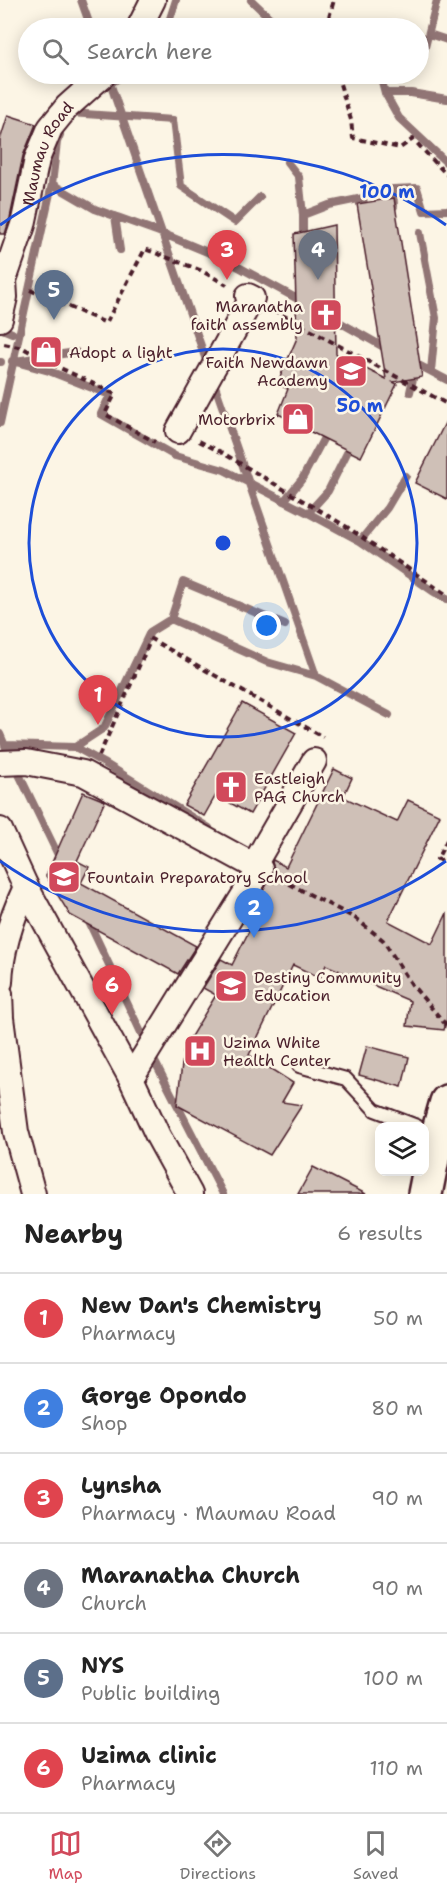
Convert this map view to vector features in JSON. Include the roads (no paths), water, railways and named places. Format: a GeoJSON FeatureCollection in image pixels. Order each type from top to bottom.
{"type":"FeatureCollection","features":[{"type":"Feature","properties":{"kind":"main road"},"geometry":{"type":"LineString","coordinates":[[429,1126],[447,1102]]}},
{"type":"Feature","properties":{"kind":"main road"},"geometry":{"type":"LineString","coordinates":[[426,1176],[426,1194]]}},
{"type":"Feature","properties":{"kind":"street"},"geometry":{"type":"LineString","coordinates":[[144,18],[153,0]]}},
{"type":"Feature","properties":{"kind":"street","name":"Maumau Road"},"geometry":{"type":"LineString","coordinates":[[0,319],[5,297],[4,280],[23,225],[37,159],[50,128],[68,107],[93,84]]}},
{"type":"Feature","properties":{"kind":"street"},"geometry":{"type":"LineString","coordinates":[[178,431],[252,298],[248,296]]}},
{"type":"Feature","properties":{"kind":"street"},"geometry":{"type":"LineString","coordinates":[[131,1078],[257,867],[314,761]]}},
{"type":"Feature","properties":{"kind":"street"},"geometry":{"type":"LineString","coordinates":[[0,763],[26,762],[83,773],[257,867]]}},
{"type":"Feature","properties":{"kind":"street"},"geometry":{"type":"LineString","coordinates":[[0,830],[26,887],[131,1078],[158,1136],[190,1194]]}},
{"type":"Feature","properties":{"kind":"street"},"geometry":{"type":"LineString","coordinates":[[0,982],[4,948],[15,911],[26,887]]}},
{"type":"Feature","properties":{"kind":"street"},"geometry":{"type":"LineString","coordinates":[[0,994],[16,1132],[33,1194]]}},
{"type":"Feature","properties":{"kind":"lane"},"geometry":{"type":"LineString","coordinates":[[299,1066],[346,1079],[375,1110],[406,1122]]}},
{"type":"Feature","properties":{"kind":"waterway"},"geometry":{"type":"LineString","coordinates":[[81,0],[87,18]]}},
{"type":"Feature","properties":{"kind":"waterway"},"geometry":{"type":"LineString","coordinates":[[170,18],[176,0]]}},
{"type":"Feature","properties":{"kind":"waterway"},"geometry":{"type":"LineString","coordinates":[[251,0],[270,18]]}},
{"type":"Feature","properties":{"kind":"waterway"},"geometry":{"type":"LineString","coordinates":[[429,31],[437,0]]}},
{"type":"Feature","properties":{"kind":"waterway"},"geometry":{"type":"LineString","coordinates":[[429,34],[447,40]]}},
{"type":"Feature","properties":{"kind":"waterway"},"geometry":{"type":"LineString","coordinates":[[110,84],[208,366]]}},
{"type":"Feature","properties":{"kind":"waterway"},"geometry":{"type":"LineString","coordinates":[[383,84],[399,118],[447,163]]}},
{"type":"Feature","properties":{"kind":"waterway"},"geometry":{"type":"LineString","coordinates":[[385,93],[411,93],[447,99]]}},
{"type":"Feature","properties":{"kind":"waterway"},"geometry":{"type":"LineString","coordinates":[[70,113],[173,120],[181,186],[235,222],[260,197]]}},
{"type":"Feature","properties":{"kind":"waterway"},"geometry":{"type":"LineString","coordinates":[[0,423],[52,184],[57,142],[60,135]]}},
{"type":"Feature","properties":{"kind":"waterway"},"geometry":{"type":"LineString","coordinates":[[287,162],[299,177],[303,240]]}},
{"type":"Feature","properties":{"kind":"waterway"},"geometry":{"type":"LineString","coordinates":[[52,184],[95,209],[224,259],[303,302]]}},
{"type":"Feature","properties":{"kind":"waterway"},"geometry":{"type":"LineString","coordinates":[[394,206],[393,189],[417,188],[424,211],[447,210]]}},
{"type":"Feature","properties":{"kind":"waterway"},"geometry":{"type":"LineString","coordinates":[[303,215],[329,205],[363,198],[365,211]]}},
{"type":"Feature","properties":{"kind":"waterway"},"geometry":{"type":"LineString","coordinates":[[115,216],[120,250]]}},
{"type":"Feature","properties":{"kind":"waterway"},"geometry":{"type":"LineString","coordinates":[[420,233],[436,318],[431,371]]}},
{"type":"Feature","properties":{"kind":"waterway"},"geometry":{"type":"LineString","coordinates":[[327,315],[387,349]]}},
{"type":"Feature","properties":{"kind":"waterway"},"geometry":{"type":"LineString","coordinates":[[0,328],[12,333]]}},
{"type":"Feature","properties":{"kind":"waterway"},"geometry":{"type":"LineString","coordinates":[[15,361],[76,352]]}},
{"type":"Feature","properties":{"kind":"waterway"},"geometry":{"type":"LineString","coordinates":[[12,361],[49,371],[110,395],[101,414],[175,456],[224,470],[308,513],[360,541],[447,599]]}},
{"type":"Feature","properties":{"kind":"waterway"},"geometry":{"type":"LineString","coordinates":[[411,361],[447,380]]}},
{"type":"Feature","properties":{"kind":"waterway"},"geometry":{"type":"LineString","coordinates":[[410,392],[415,370]]}},
{"type":"Feature","properties":{"kind":"waterway"},"geometry":{"type":"LineString","coordinates":[[213,380],[316,676]]}},
{"type":"Feature","properties":{"kind":"waterway"},"geometry":{"type":"LineString","coordinates":[[284,501],[302,479],[328,430]]}},
{"type":"Feature","properties":{"kind":"waterway"},"geometry":{"type":"LineString","coordinates":[[308,513],[328,491],[352,443]]}},
{"type":"Feature","properties":{"kind":"waterway"},"geometry":{"type":"LineString","coordinates":[[360,541],[387,508],[406,476]]}},
{"type":"Feature","properties":{"kind":"waterway"},"geometry":{"type":"LineString","coordinates":[[171,619],[183,582],[285,625]]}},
{"type":"Feature","properties":{"kind":"waterway"},"geometry":{"type":"LineString","coordinates":[[75,747],[104,728],[150,632],[171,619],[267,662],[316,676],[389,715]]}},
{"type":"Feature","properties":{"kind":"waterway"},"geometry":{"type":"LineString","coordinates":[[0,734],[6,748]]}},
{"type":"Feature","properties":{"kind":"waterway"},"geometry":{"type":"LineString","coordinates":[[5,745],[75,747],[209,828]]}},
{"type":"Feature","properties":{"kind":"waterway"},"geometry":{"type":"LineString","coordinates":[[15,766],[61,861]]}},
{"type":"Feature","properties":{"kind":"waterway"},"geometry":{"type":"LineString","coordinates":[[87,918],[146,1043]]}},
{"type":"Feature","properties":{"kind":"waterway"},"geometry":{"type":"LineString","coordinates":[[151,1054],[223,1194]]}},
{"type":"Feature","properties":{"kind":"place","name":"Lynsha"},"geometry":{"type":"Point","coordinates":[227,280]}},
{"type":"Feature","properties":{"kind":"place","name":"Maranatha Church"},"geometry":{"type":"Point","coordinates":[318,280]}},
{"type":"Feature","properties":{"kind":"place","name":"Maranatha faith assembly"},"geometry":{"type":"Point","coordinates":[326,315]}},
{"type":"Feature","properties":{"kind":"place","name":"NYS"},"geometry":{"type":"Point","coordinates":[54,320]}},
{"type":"Feature","properties":{"kind":"place","name":"Adopt a light"},"geometry":{"type":"Point","coordinates":[46,352]}},
{"type":"Feature","properties":{"kind":"place","name":"Faith Newdawn Academy"},"geometry":{"type":"Point","coordinates":[351,371]}},
{"type":"Feature","properties":{"kind":"place","name":"Motorbrix"},"geometry":{"type":"Point","coordinates":[298,419]}},
{"type":"Feature","properties":{"kind":"place","name":"New Dan's Chemistry"},"geometry":{"type":"Point","coordinates":[98,725]}},
{"type":"Feature","properties":{"kind":"place","name":"Eastleigh PAG Church"},"geometry":{"type":"Point","coordinates":[231,787]}},
{"type":"Feature","properties":{"kind":"place","name":"Fountain Preparatory School"},"geometry":{"type":"Point","coordinates":[64,877]}},
{"type":"Feature","properties":{"kind":"place","name":"Gorge Opondo"},"geometry":{"type":"Point","coordinates":[254,938]}},
{"type":"Feature","properties":{"kind":"place","name":"Destiny Community Education"},"geometry":{"type":"Point","coordinates":[231,986]}},
{"type":"Feature","properties":{"kind":"place","name":"Uzima clinic"},"geometry":{"type":"Point","coordinates":[112,1015]}},
{"type":"Feature","properties":{"kind":"place","name":"Uzima White Health Center"},"geometry":{"type":"Point","coordinates":[200,1051]}}]}
